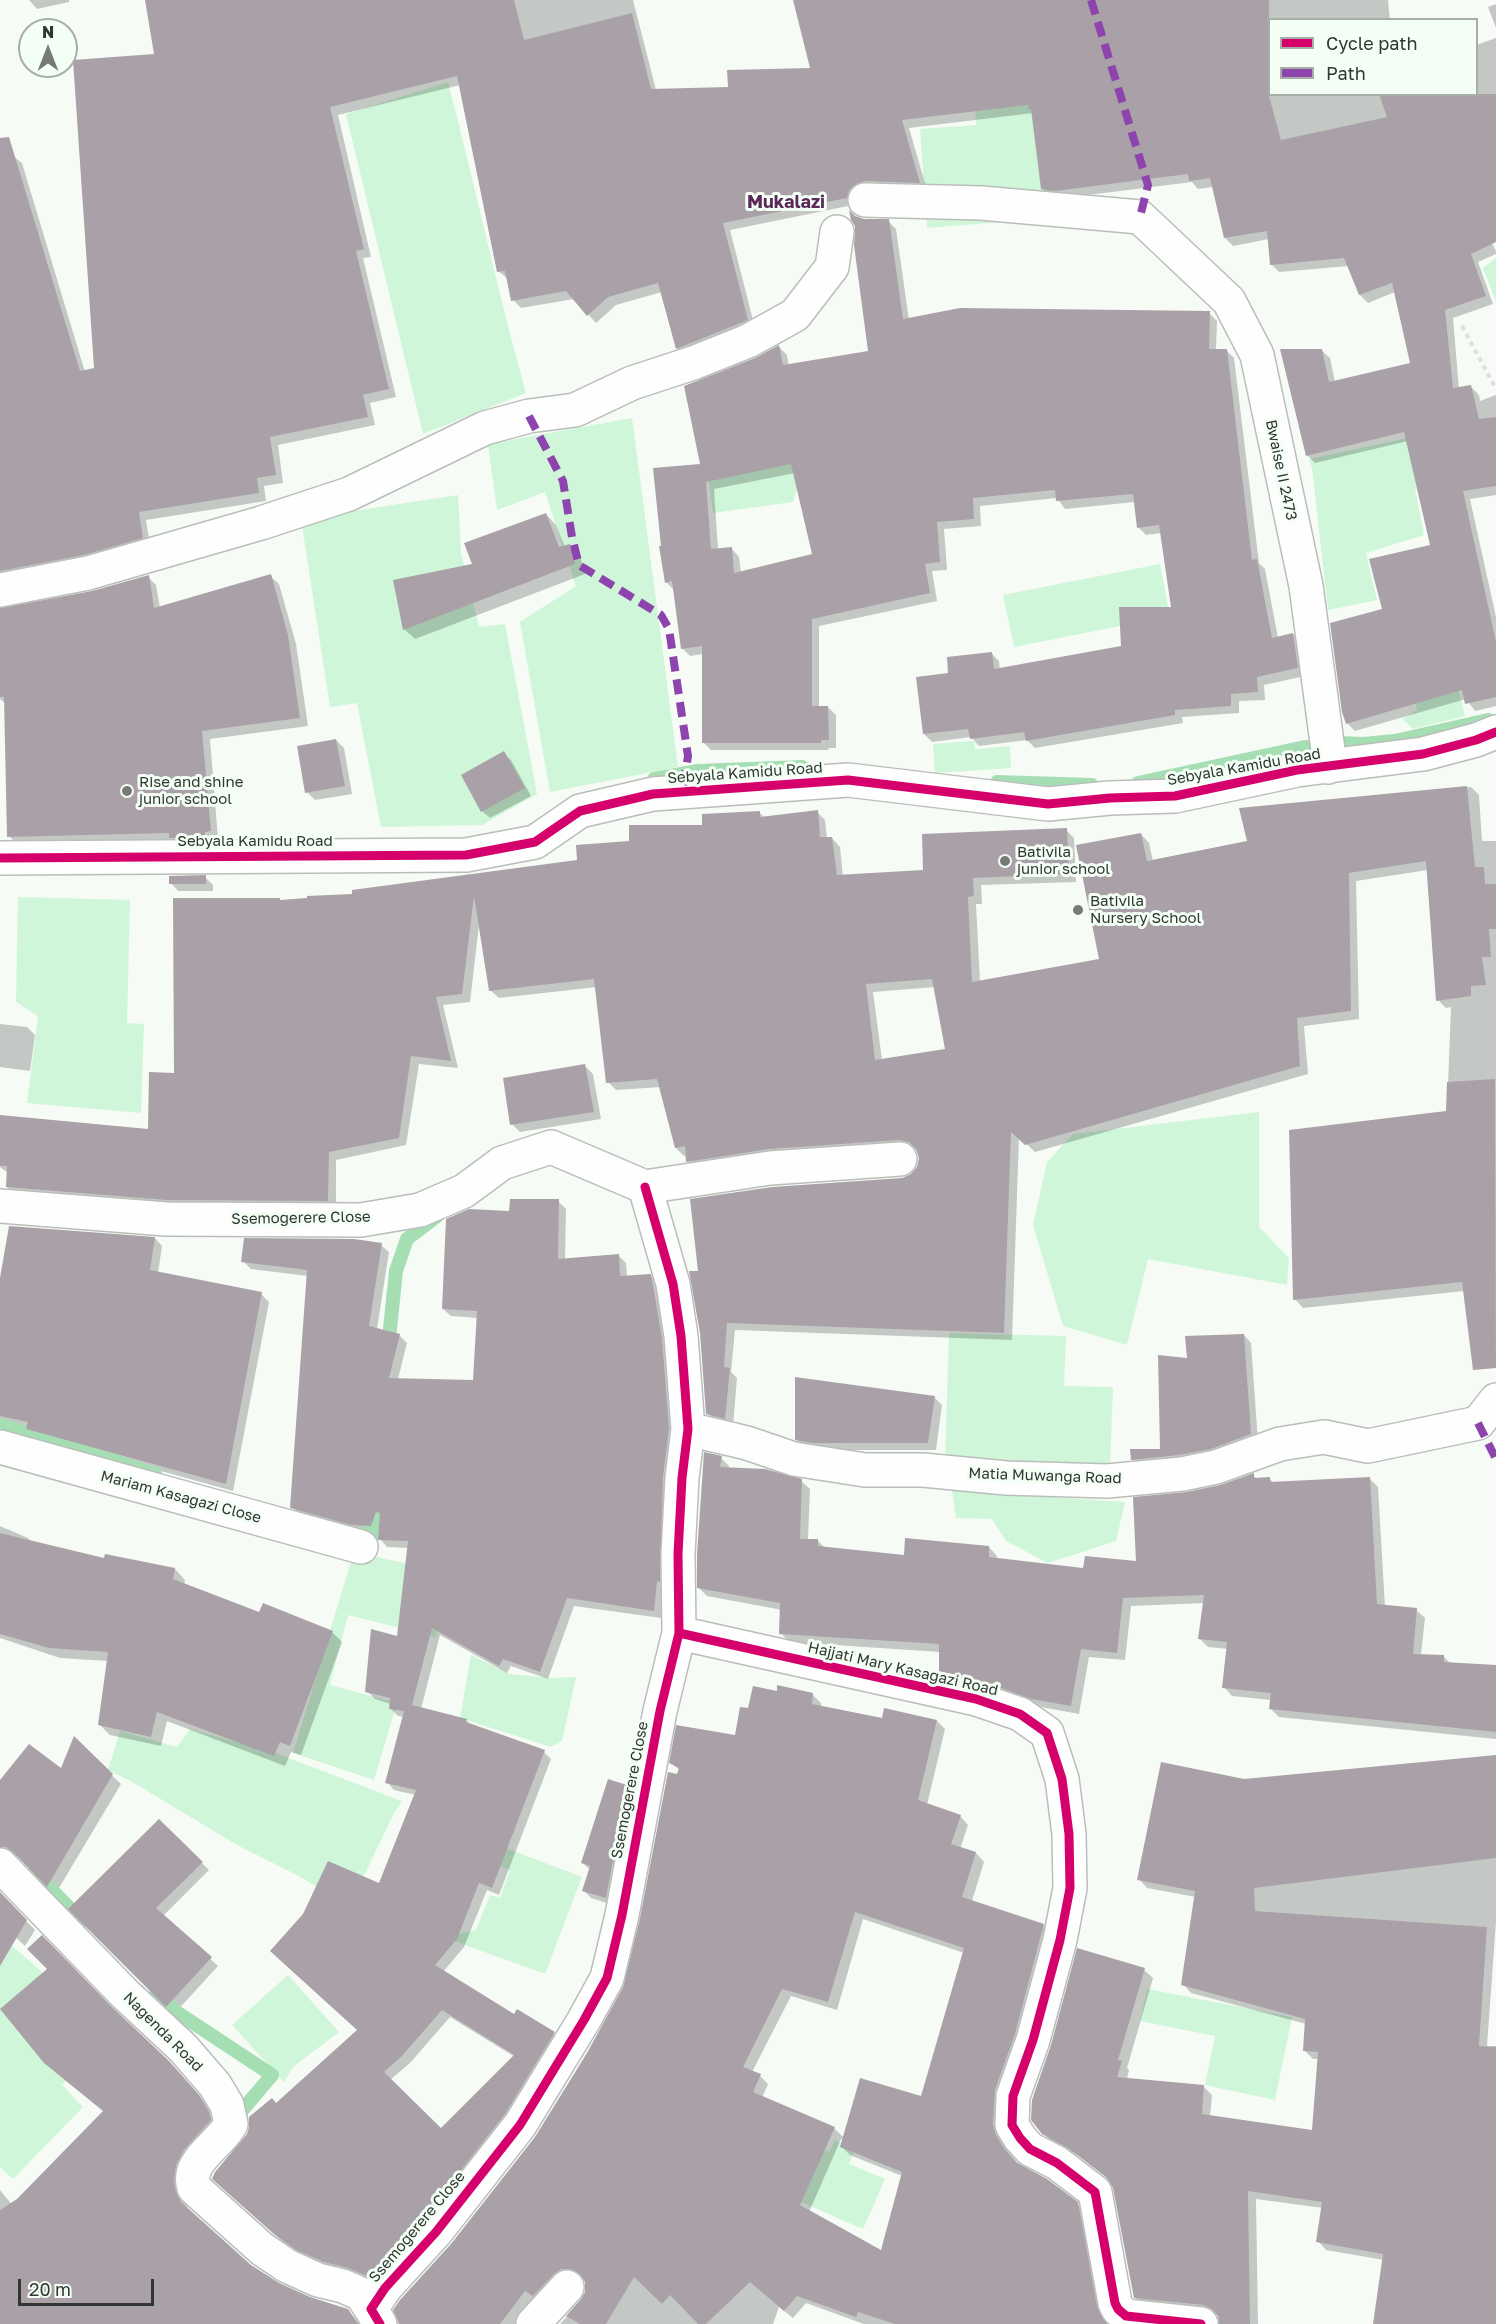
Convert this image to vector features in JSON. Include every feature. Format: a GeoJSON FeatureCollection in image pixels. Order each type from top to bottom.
{"type":"FeatureCollection","features":[{"type":"Feature","properties":{"kind":"street","name":"Bwaise II 2473"},"geometry":{"type":"LineString","coordinates":[[865,200],[981,203],[1140,217],[1229,301],[1257,355],[1306,586],[1328,750],[1328,767]]}},
{"type":"Feature","properties":{"kind":"street"},"geometry":{"type":"LineString","coordinates":[[0,590],[88,573],[261,523],[349,494],[485,428],[529,416],[575,410],[632,383],[693,363],[748,340],[795,315],[832,267],[837,232]]}},
{"type":"Feature","properties":{"kind":"street","name":"Sebyala Kamidu Road"},"geometry":{"type":"LineString","coordinates":[[0,858],[466,855],[535,842],[580,811],[653,794],[848,780],[1048,804],[1110,798],[1175,796],[1296,770],[1423,754],[1476,740],[1496,732]]}},
{"type":"Feature","properties":{"kind":"street","name":"Ssemogerere Close"},"geometry":{"type":"LineString","coordinates":[[0,1206],[166,1219],[361,1220],[420,1210],[464,1191],[502,1163],[550,1147],[645,1187],[673,1284],[681,1335],[687,1430],[678,1554],[679,1633],[660,1711],[622,1915],[607,1978],[520,2125],[436,2232],[385,2288],[375,2316]]}},
{"type":"Feature","properties":{"kind":"street"},"geometry":{"type":"LineString","coordinates":[[645,1187],[770,1168],[900,1159]]}},
{"type":"Feature","properties":{"kind":"street","name":"Matia Muwanga Road"},"geometry":{"type":"LineString","coordinates":[[687,1430],[747,1443],[794,1459],[865,1470],[923,1470],[1006,1478],[1107,1480],[1182,1474],[1216,1467],[1280,1444],[1324,1437],[1368,1446],[1478,1423],[1496,1400]]}},
{"type":"Feature","properties":{"kind":"street","name":"Mariam Kasagazi Close"},"geometry":{"type":"LineString","coordinates":[[0,1447],[362,1547]]}},
{"type":"Feature","properties":{"kind":"street","name":"Hajjati Mary Kasagazi Road"},"geometry":{"type":"LineString","coordinates":[[679,1633],[976,1699],[1020,1713],[1047,1733],[1062,1779],[1069,1834],[1070,1888],[1060,1940],[1039,2018],[1013,2096],[1012,2125],[1030,2149],[1058,2163],[1095,2192],[1118,2309],[1126,2316],[1202,2324]]}},
{"type":"Feature","properties":{"kind":"street","name":"Nagenda Road"},"geometry":{"type":"LineString","coordinates":[[0,1865],[125,1994],[183,2048],[215,2085],[230,2113],[231,2124],[205,2153],[196,2168],[192,2180],[194,2188],[262,2249],[286,2266],[318,2280],[343,2286],[362,2294],[375,2316]]}},
{"type":"Feature","properties":{"kind":"street"},"geometry":{"type":"LineString","coordinates":[[533,2324],[567,2287]]}},
{"type":"Feature","properties":{"kind":"path"},"geometry":{"type":"LineString","coordinates":[[1462,326],[1496,389]]}},
{"type":"Feature","properties":{"kind":"green space"},"geometry":{"type":"Polygon","coordinates":[[[1044,69],[1055,218],[927,228],[920,129],[976,125],[973,75],[1044,69]]]}},
{"type":"Feature","properties":{"kind":"green space"},"geometry":{"type":"Polygon","coordinates":[[[448,82],[526,393],[423,434],[346,114],[448,82]]]}},
{"type":"Feature","properties":{"kind":"green space"},"geometry":{"type":"Polygon","coordinates":[[[1496,258],[1496,301],[1483,268],[1496,258]]]}},
{"type":"Feature","properties":{"kind":"green space"},"geometry":{"type":"Polygon","coordinates":[[[632,418],[678,767],[550,792],[520,622],[576,586],[545,492],[497,510],[488,444],[632,418]]]}},
{"type":"Feature","properties":{"kind":"green space"},"geometry":{"type":"Polygon","coordinates":[[[1454,428],[1464,478],[1415,489],[1424,535],[1366,553],[1377,600],[1328,610],[1312,468],[1309,459],[1454,428]]]}},
{"type":"Feature","properties":{"kind":"green space"},"geometry":{"type":"Polygon","coordinates":[[[781,438],[803,470],[793,502],[713,513],[705,455],[781,438]]]}},
{"type":"Feature","properties":{"kind":"green space"},"geometry":{"type":"Polygon","coordinates":[[[458,495],[461,553],[479,627],[505,624],[537,794],[482,825],[381,827],[357,703],[330,707],[301,519],[458,495]]]}},
{"type":"Feature","properties":{"kind":"green space"},"geometry":{"type":"Polygon","coordinates":[[[1160,564],[1170,616],[1014,647],[1003,595],[1160,564]]]}},
{"type":"Feature","properties":{"kind":"green space"},"geometry":{"type":"Polygon","coordinates":[[[1435,594],[1465,716],[1413,729],[1402,719],[1417,710],[1402,639],[1435,594]]]}},
{"type":"Feature","properties":{"kind":"green space"},"geometry":{"type":"Polygon","coordinates":[[[974,741],[975,749],[1010,746],[1011,768],[935,773],[933,744],[974,741]]]}},
{"type":"Feature","properties":{"kind":"green space"},"geometry":{"type":"Polygon","coordinates":[[[18,897],[130,900],[127,1023],[144,1024],[141,1113],[27,1103],[38,1016],[16,1002],[18,897]]]}},
{"type":"Feature","properties":{"kind":"green space"},"geometry":{"type":"Polygon","coordinates":[[[1259,1112],[1259,1227],[1289,1258],[1287,1285],[1148,1259],[1127,1345],[1063,1326],[1033,1225],[1047,1162],[1073,1134],[1259,1112]]]}},
{"type":"Feature","properties":{"kind":"green space"},"geometry":{"type":"Polygon","coordinates":[[[949,1333],[1066,1336],[1064,1386],[1113,1387],[1110,1466],[945,1462],[949,1333]]]}},
{"type":"Feature","properties":{"kind":"green space"},"geometry":{"type":"Polygon","coordinates":[[[952,1490],[1125,1502],[1116,1541],[1048,1563],[1006,1541],[992,1519],[956,1518],[952,1490]]]}},
{"type":"Feature","properties":{"kind":"green space"},"geometry":{"type":"Polygon","coordinates":[[[354,1552],[450,1573],[436,1637],[348,1615],[330,1685],[397,1703],[374,1780],[293,1753],[354,1552]]]}},
{"type":"Feature","properties":{"kind":"green space"},"geometry":{"type":"Polygon","coordinates":[[[471,1655],[510,1674],[550,1678],[576,1677],[562,1741],[551,1747],[460,1718],[471,1655]]]}},
{"type":"Feature","properties":{"kind":"green space"},"geometry":{"type":"Polygon","coordinates":[[[190,1729],[275,1753],[402,1801],[349,1907],[299,1876],[237,1845],[134,1783],[108,1770],[120,1731],[177,1747],[190,1729]]]}},
{"type":"Feature","properties":{"kind":"green space"},"geometry":{"type":"Polygon","coordinates":[[[493,1843],[582,1877],[545,1974],[443,1937],[476,1930],[490,1895],[500,1898],[510,1870],[486,1861],[493,1843]]]}},
{"type":"Feature","properties":{"kind":"green space"},"geometry":{"type":"Polygon","coordinates":[[[0,1935],[112,2034],[62,2085],[83,2107],[13,2179],[0,2167],[0,1935]]]}},
{"type":"Feature","properties":{"kind":"green space"},"geometry":{"type":"Polygon","coordinates":[[[288,1975],[339,2032],[293,2067],[284,2082],[232,2025],[288,1975]]]}},
{"type":"Feature","properties":{"kind":"green space"},"geometry":{"type":"Polygon","coordinates":[[[1147,1989],[1292,2017],[1275,2100],[1205,2085],[1215,2036],[1140,2021],[1147,1989]]]}},
{"type":"Feature","properties":{"kind":"green space"},"geometry":{"type":"Polygon","coordinates":[[[835,2140],[855,2149],[849,2164],[885,2179],[863,2229],[787,2196],[810,2144],[829,2152],[835,2140]]]}},
{"type":"Feature","properties":{"kind":"building"},"geometry":{"type":"Polygon","coordinates":[[[145,0],[514,0],[524,40],[632,13],[651,89],[728,87],[727,70],[810,68],[793,0],[1269,0],[1268,96],[1281,140],[1387,117],[1380,96],[1496,94],[1496,242],[1471,254],[1486,296],[1445,310],[1453,388],[1471,385],[1479,419],[1496,417],[1496,486],[1463,491],[1496,642],[1496,697],[1465,704],[1462,690],[1346,724],[1342,712],[1330,623],[1382,609],[1369,559],[1430,545],[1404,432],[1306,456],[1280,349],[1322,349],[1329,382],[1410,363],[1392,283],[1359,295],[1344,258],[1270,265],[1267,231],[1224,238],[1210,178],[1189,181],[1188,174],[1055,191],[1041,189],[1031,109],[1029,110],[1028,105],[902,120],[920,183],[865,181],[849,190],[847,198],[723,223],[748,320],[676,349],[658,283],[608,297],[587,316],[566,291],[511,301],[505,271],[497,272],[457,76],[330,107],[364,249],[356,251],[389,389],[363,395],[368,417],[270,437],[276,475],[257,478],[259,493],[139,512],[143,538],[84,555],[0,571],[0,138],[9,137],[80,371],[94,368],[74,78],[78,78],[78,60],[154,54],[145,0]]]}},
{"type":"Feature","properties":{"kind":"building"},"geometry":{"type":"Polygon","coordinates":[[[849,210],[855,216],[864,219],[889,219],[903,319],[960,308],[1210,311],[1209,349],[1227,349],[1252,560],[1257,559],[1272,638],[1293,633],[1298,668],[1257,677],[1258,692],[1231,694],[1231,706],[1175,710],[1175,715],[1026,741],[1024,732],[970,739],[968,729],[923,734],[916,677],[948,673],[947,657],[992,652],[994,669],[1121,646],[1119,607],[1171,607],[1159,525],[1137,528],[1133,494],[1056,501],[1055,490],[973,498],[974,519],[937,522],[940,562],[925,564],[930,593],[812,619],[812,706],[828,706],[829,740],[821,740],[821,743],[702,743],[702,646],[681,649],[672,581],[665,583],[659,546],[661,546],[653,468],[700,464],[684,386],[755,358],[779,345],[783,365],[868,351],[854,245],[855,226],[849,210]],[[791,464],[706,482],[711,549],[732,547],[734,573],[812,554],[791,464]]]}},
{"type":"Feature","properties":{"kind":"building"},"geometry":{"type":"Polygon","coordinates":[[[546,513],[559,547],[570,544],[575,564],[403,630],[393,580],[472,564],[464,543],[546,513]]]}},
{"type":"Feature","properties":{"kind":"building"},"geometry":{"type":"Polygon","coordinates":[[[271,574],[288,635],[300,718],[202,731],[211,831],[205,832],[205,838],[169,838],[169,833],[7,837],[4,697],[0,697],[0,608],[92,591],[149,575],[154,608],[271,574]]]}},
{"type":"Feature","properties":{"kind":"building"},"geometry":{"type":"Polygon","coordinates":[[[336,739],[345,786],[305,793],[297,746],[336,739]]]}},
{"type":"Feature","properties":{"kind":"building"},"geometry":{"type":"Polygon","coordinates":[[[504,751],[525,788],[481,812],[461,775],[504,751]]]}},
{"type":"Feature","properties":{"kind":"building"},"geometry":{"type":"Polygon","coordinates":[[[1467,786],[1475,867],[1484,867],[1485,884],[1496,884],[1496,929],[1489,929],[1491,957],[1482,957],[1486,985],[1471,986],[1471,996],[1436,1001],[1426,861],[1349,873],[1351,1011],[1297,1018],[1300,1066],[1025,1145],[1011,1132],[1004,1333],[727,1323],[724,1367],[730,1368],[725,1419],[706,1414],[700,1333],[689,1271],[698,1271],[690,1199],[772,1187],[902,1178],[911,1174],[917,1167],[919,1158],[916,1149],[909,1142],[899,1140],[769,1149],[686,1162],[685,1146],[675,1148],[657,1079],[606,1083],[594,979],[489,991],[474,896],[462,994],[436,997],[451,1061],[411,1056],[399,1138],[329,1152],[328,1201],[167,1200],[6,1187],[7,1166],[0,1166],[0,1115],[148,1129],[149,1072],[174,1073],[173,898],[280,898],[280,900],[352,894],[352,890],[577,860],[576,845],[629,841],[629,825],[702,825],[702,814],[760,811],[760,817],[818,810],[820,837],[832,837],[837,875],[923,870],[922,834],[1067,828],[1069,874],[973,878],[974,896],[968,897],[972,982],[1099,959],[1076,845],[1141,833],[1147,861],[1247,841],[1239,808],[1467,786]],[[932,979],[866,984],[875,1060],[945,1049],[932,979]]]}},
{"type":"Feature","properties":{"kind":"building"},"geometry":{"type":"Polygon","coordinates":[[[206,875],[206,884],[169,884],[169,876],[206,875]]]}},
{"type":"Feature","properties":{"kind":"building"},"geometry":{"type":"Polygon","coordinates":[[[585,1064],[594,1112],[510,1125],[503,1078],[585,1064]]]}},
{"type":"Feature","properties":{"kind":"building"},"geometry":{"type":"Polygon","coordinates":[[[1495,1079],[1496,1368],[1473,1370],[1462,1282],[1293,1300],[1289,1130],[1446,1111],[1447,1082],[1495,1079]]]}},
{"type":"Feature","properties":{"kind":"building"},"geometry":{"type":"Polygon","coordinates":[[[510,1199],[559,1199],[558,1259],[619,1254],[620,1276],[651,1274],[662,1338],[669,1429],[663,1477],[660,1582],[657,1581],[654,1611],[567,1598],[540,1672],[503,1659],[499,1666],[432,1628],[412,1705],[467,1719],[466,1722],[545,1750],[492,1888],[479,1883],[457,1939],[435,1965],[514,2014],[517,2009],[555,2032],[505,2114],[422,2220],[369,2277],[296,2250],[274,2234],[212,2179],[215,2172],[247,2134],[249,2117],[272,2098],[276,2103],[357,2030],[270,1951],[303,1914],[328,1861],[379,1883],[416,1790],[385,1783],[404,1711],[389,1709],[390,1698],[365,1692],[371,1629],[397,1636],[408,1541],[378,1540],[380,1513],[376,1512],[371,1526],[351,1525],[290,1508],[307,1270],[241,1262],[244,1238],[354,1239],[382,1243],[369,1326],[400,1334],[389,1378],[473,1380],[477,1311],[442,1309],[446,1219],[469,1209],[509,1211],[510,1199]],[[442,2010],[402,2056],[384,2072],[441,2128],[514,2055],[442,2010]]]}},
{"type":"Feature","properties":{"kind":"building"},"geometry":{"type":"Polygon","coordinates":[[[9,1226],[155,1237],[150,1270],[262,1292],[226,1484],[26,1429],[28,1422],[0,1416],[0,1278],[9,1226]]]}},
{"type":"Feature","properties":{"kind":"building"},"geometry":{"type":"Polygon","coordinates":[[[1244,1334],[1251,1434],[1211,1449],[1131,1460],[1130,1449],[1160,1449],[1158,1355],[1187,1358],[1185,1336],[1244,1334]]]}},
{"type":"Feature","properties":{"kind":"building"},"geometry":{"type":"Polygon","coordinates":[[[795,1377],[935,1396],[928,1443],[813,1443],[795,1440],[795,1377]]]}},
{"type":"Feature","properties":{"kind":"building"},"geometry":{"type":"Polygon","coordinates":[[[704,1452],[722,1456],[720,1467],[765,1469],[802,1479],[800,1539],[818,1539],[818,1546],[904,1555],[905,1538],[989,1546],[989,1557],[1083,1568],[1085,1556],[1136,1561],[1133,1497],[1186,1492],[1220,1485],[1254,1473],[1254,1478],[1270,1477],[1270,1482],[1370,1477],[1377,1604],[1417,1608],[1413,1654],[1444,1655],[1444,1662],[1496,1665],[1496,1732],[1269,1709],[1271,1693],[1222,1688],[1227,1642],[1198,1639],[1204,1595],[1123,1598],[1117,1653],[1081,1649],[1071,1706],[1031,1699],[982,1681],[939,1671],[939,1644],[779,1634],[780,1603],[697,1588],[704,1452]]]}},
{"type":"Feature","properties":{"kind":"building"},"geometry":{"type":"Polygon","coordinates":[[[0,1533],[104,1558],[105,1554],[175,1568],[173,1579],[259,1612],[263,1603],[333,1631],[290,1746],[280,1742],[274,1756],[157,1712],[151,1737],[98,1725],[108,1652],[49,1648],[0,1634],[0,1533]]]}},
{"type":"Feature","properties":{"kind":"building"},"geometry":{"type":"Polygon","coordinates":[[[777,1685],[813,1693],[812,1704],[882,1718],[884,1708],[937,1720],[918,1800],[961,1815],[951,1844],[976,1852],[962,1897],[1044,1924],[1015,2034],[995,2090],[993,2125],[1004,2148],[1016,2162],[1047,2179],[1078,2202],[1097,2306],[1107,2324],[895,2324],[858,2312],[856,2317],[797,2296],[784,2311],[750,2282],[706,2324],[698,2324],[670,2295],[662,2304],[634,2277],[606,2324],[580,2324],[566,2316],[585,2292],[585,2282],[580,2274],[570,2269],[561,2269],[533,2296],[525,2291],[500,2324],[399,2324],[393,2310],[451,2244],[535,2137],[587,2053],[623,1987],[640,1918],[668,1772],[677,1774],[679,1768],[669,1763],[676,1725],[735,1735],[740,1707],[748,1708],[753,1686],[777,1691],[777,1685]],[[855,1912],[828,2002],[782,1989],[743,2067],[761,2074],[753,2092],[835,2127],[800,2205],[881,2250],[902,2172],[840,2147],[860,2078],[921,2096],[964,1948],[855,1912]]]}},
{"type":"Feature","properties":{"kind":"building"},"geometry":{"type":"Polygon","coordinates":[[[74,1736],[113,1774],[47,1887],[13,1852],[6,1847],[0,1847],[0,1780],[29,1744],[61,1768],[74,1736]]]}},
{"type":"Feature","properties":{"kind":"building"},"geometry":{"type":"Polygon","coordinates":[[[1496,1755],[1496,1858],[1254,1888],[1255,1911],[1487,1927],[1479,2046],[1496,2047],[1496,2324],[1373,2324],[1383,2254],[1316,2242],[1322,2202],[1248,2191],[1250,2324],[1219,2324],[1218,2316],[1212,2309],[1203,2305],[1134,2298],[1113,2188],[1106,2177],[1068,2148],[1042,2134],[1031,2120],[1032,2100],[1051,2045],[1077,1948],[1145,1968],[1118,2060],[1122,2061],[1117,2077],[1204,2085],[1202,2114],[1312,2130],[1318,2052],[1303,2051],[1305,2019],[1181,1985],[1195,1891],[1137,1880],[1161,1762],[1244,1779],[1496,1755]]]}},
{"type":"Feature","properties":{"kind":"building"},"geometry":{"type":"Polygon","coordinates":[[[608,1779],[627,1785],[606,1898],[582,1891],[590,1866],[581,1863],[608,1779]]]}},
{"type":"Feature","properties":{"kind":"building"},"geometry":{"type":"Polygon","coordinates":[[[159,1819],[203,1862],[156,1908],[212,1957],[166,2007],[68,1909],[159,1819]]]}},
{"type":"Feature","properties":{"kind":"building"},"geometry":{"type":"Polygon","coordinates":[[[0,1892],[27,1920],[0,1966],[0,1892]]]}},
{"type":"Feature","properties":{"kind":"building"},"geometry":{"type":"Polygon","coordinates":[[[42,1935],[112,2007],[169,2061],[200,2096],[209,2112],[211,2120],[184,2150],[176,2165],[174,2181],[181,2202],[251,2265],[279,2283],[310,2297],[348,2309],[358,2324],[0,2324],[0,2210],[17,2199],[103,2111],[44,2063],[0,2009],[47,1969],[27,1949],[42,1935]]]}},
{"type":"Feature","properties":{"kind":"waterway"},"geometry":{"type":"LineString","coordinates":[[1138,783],[1305,747],[1328,750],[1339,743],[1363,744],[1395,741],[1488,720]]}},
{"type":"Feature","properties":{"kind":"waterway"},"geometry":{"type":"LineString","coordinates":[[654,779],[698,771],[802,767]]}},
{"type":"Feature","properties":{"kind":"waterway"},"geometry":{"type":"LineString","coordinates":[[997,782],[1092,785]]}},
{"type":"Feature","properties":{"kind":"waterway"},"geometry":{"type":"LineString","coordinates":[[388,1348],[396,1271],[407,1239],[437,1216]]}},
{"type":"Feature","properties":{"kind":"waterway"},"geometry":{"type":"LineString","coordinates":[[0,1425],[155,1474]]}},
{"type":"Feature","properties":{"kind":"waterway"},"geometry":{"type":"LineString","coordinates":[[354,1534],[373,1535],[374,1501]]}},
{"type":"Feature","properties":{"kind":"waterway"},"geometry":{"type":"LineString","coordinates":[[35,1873],[82,1921]]}},
{"type":"Feature","properties":{"kind":"waterway"},"geometry":{"type":"LineString","coordinates":[[156,1993],[175,2011],[272,2075],[233,2121]]}},
{"type":"Feature","properties":{"kind":"marked path"},"geometry":{"type":"LineString","coordinates":[[1091,0],[1148,185],[1140,217]]}},
{"type":"Feature","properties":{"kind":"marked path"},"geometry":{"type":"LineString","coordinates":[[529,416],[563,481],[579,565],[661,615],[669,629],[688,756],[682,793]]}},
{"type":"Feature","properties":{"kind":"marked path"},"geometry":{"type":"LineString","coordinates":[[1478,1423],[1496,1459]]}},
{"type":"Feature","properties":{"kind":"cycle path"},"geometry":{"type":"LineString","coordinates":[[0,858],[466,855],[535,842],[580,811],[653,794],[848,780],[1048,804],[1110,798],[1175,796],[1297,770],[1423,754],[1476,740],[1496,732]]}},
{"type":"Feature","properties":{"kind":"cycle path"},"geometry":{"type":"LineString","coordinates":[[380,2324],[371,2309],[385,2288],[436,2232],[520,2125],[584,2020],[607,1978],[622,1915],[660,1711],[679,1633],[678,1554],[682,1478],[688,1429],[681,1336],[673,1284],[645,1187]]}},
{"type":"Feature","properties":{"kind":"cycle path"},"geometry":{"type":"LineString","coordinates":[[679,1633],[976,1699],[1020,1714],[1047,1733],[1062,1779],[1069,1834],[1070,1888],[1060,1940],[1033,2040],[1013,2096],[1012,2125],[1030,2149],[1057,2163],[1095,2192],[1118,2309],[1126,2316],[1201,2324]]}},
{"type":"Feature","properties":{"kind":"place","name":"Rise and shine junior school"},"geometry":{"type":"Point","coordinates":[127,791]}},
{"type":"Feature","properties":{"kind":"place","name":"Bativila junior school"},"geometry":{"type":"Point","coordinates":[1005,861]}},
{"type":"Feature","properties":{"kind":"place","name":"Bativila Nursery School"},"geometry":{"type":"Point","coordinates":[1078,910]}},
{"type":"Feature","properties":{"kind":"district","name":"Mukalazi"},"geometry":{"type":"Point","coordinates":[786,202]}}]}
